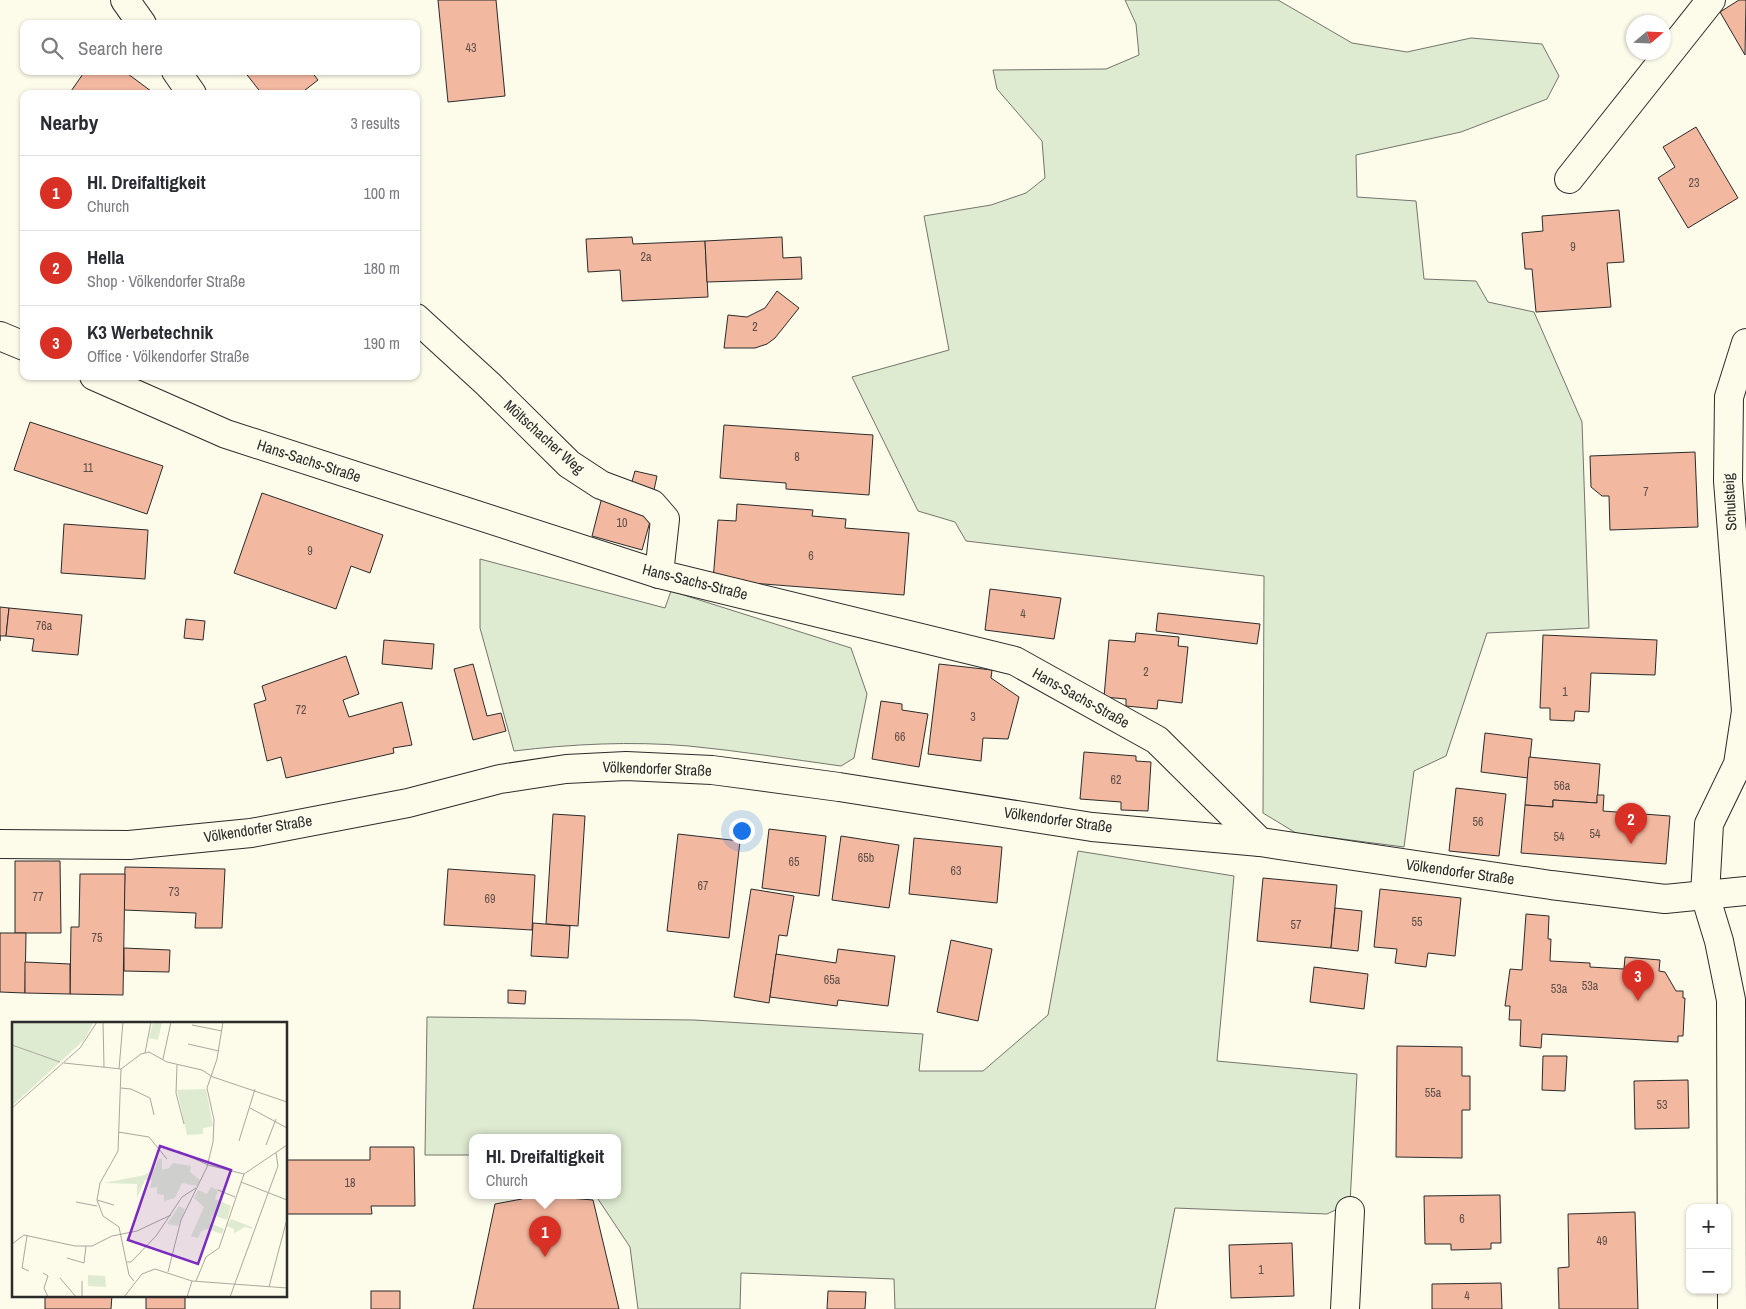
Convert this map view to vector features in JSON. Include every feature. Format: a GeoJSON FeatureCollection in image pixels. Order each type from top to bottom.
{"type":"FeatureCollection","features":[{"type":"Feature","properties":{"kind":"street"},"geometry":{"type":"LineString","coordinates":[[125,0],[139,20]]}},
{"type":"Feature","properties":{"kind":"street"},"geometry":{"type":"LineString","coordinates":[[1569,179],[1711,0]]}},
{"type":"Feature","properties":{"kind":"street"},"geometry":{"type":"LineString","coordinates":[[179,75],[189,90]]}},
{"type":"Feature","properties":{"kind":"street","name":"Möltschacher Weg"},"geometry":{"type":"LineString","coordinates":[[420,322],[569,464],[601,485],[652,504],[665,519],[659,574]]}},
{"type":"Feature","properties":{"kind":"street"},"geometry":{"type":"LineString","coordinates":[[0,336],[20,344]]}},
{"type":"Feature","properties":{"kind":"street","name":"Schulsteig"},"geometry":{"type":"LineString","coordinates":[[1705,895],[1709,824],[1738,764],[1746,711],[1728,472],[1729,397],[1746,343]]}},
{"type":"Feature","properties":{"kind":"street","name":"Hans-Sachs-Straße"},"geometry":{"type":"LineString","coordinates":[[103,380],[226,434],[659,574],[1015,661],[1157,740],[1260,842]]}},
{"type":"Feature","properties":{"kind":"street","name":"Völkendorfer Straße"},"geometry":{"type":"LineString","coordinates":[[0,844],[129,845],[251,833],[408,802],[500,779],[566,769],[626,766],[712,770],[839,787],[1092,826],[1260,842],[1551,886],[1665,898],[1746,891]]}},
{"type":"Feature","properties":{"kind":"street"},"geometry":{"type":"LineString","coordinates":[[1705,895],[1719,941],[1731,1000],[1732,1309]]}},
{"type":"Feature","properties":{"kind":"street"},"geometry":{"type":"LineString","coordinates":[[1345,1309],[1350,1211]]}},
{"type":"Feature","properties":{"kind":"green space"},"geometry":{"type":"Polygon","coordinates":[[[1125,0],[1278,0],[1352,43],[1407,52],[1471,38],[1542,44],[1559,76],[1547,99],[1461,132],[1356,155],[1357,197],[1416,201],[1424,279],[1476,281],[1488,302],[1534,312],[1582,422],[1589,628],[1487,633],[1446,756],[1414,771],[1404,847],[1296,833],[1263,813],[1264,576],[966,541],[955,522],[918,511],[852,377],[949,350],[924,216],[991,205],[1026,193],[1045,178],[1042,141],[997,89],[993,70],[1106,69],[1139,55],[1136,24],[1125,0]]]}},
{"type":"Feature","properties":{"kind":"green space"},"geometry":{"type":"Polygon","coordinates":[[[480,559],[665,608],[671,591],[851,648],[867,694],[854,758],[841,766],[667,744],[580,745],[514,751],[480,628],[480,559]]]}},
{"type":"Feature","properties":{"kind":"green space"},"geometry":{"type":"Polygon","coordinates":[[[1078,851],[1234,876],[1217,1061],[1357,1074],[1350,1203],[1327,1214],[1175,1208],[1155,1309],[895,1309],[894,1279],[741,1273],[740,1309],[638,1309],[630,1247],[598,1199],[621,1199],[621,1134],[469,1134],[469,1155],[425,1155],[427,1017],[694,1020],[923,1034],[919,1071],[983,1071],[1048,1015],[1078,851]]]}},
{"type":"Feature","properties":{"kind":"building"},"geometry":{"type":"Polygon","coordinates":[[[438,0],[496,0],[505,96],[448,102],[438,0]]]}},
{"type":"Feature","properties":{"kind":"building"},"geometry":{"type":"Polygon","coordinates":[[[1739,0],[1746,0],[1745,55],[1720,12],[1739,0]]]}},
{"type":"Feature","properties":{"kind":"building"},"geometry":{"type":"Polygon","coordinates":[[[82,75],[129,75],[150,90],[72,90],[82,75]]]}},
{"type":"Feature","properties":{"kind":"building"},"geometry":{"type":"Polygon","coordinates":[[[247,75],[314,75],[318,80],[305,90],[259,90],[247,75]]]}},
{"type":"Feature","properties":{"kind":"building"},"geometry":{"type":"Polygon","coordinates":[[[1696,127],[1738,198],[1688,228],[1658,178],[1675,167],[1663,147],[1696,127]]]}},
{"type":"Feature","properties":{"kind":"building"},"geometry":{"type":"Polygon","coordinates":[[[1619,210],[1624,262],[1607,263],[1611,307],[1536,312],[1532,269],[1525,269],[1522,233],[1543,231],[1542,216],[1619,210]]]}},
{"type":"Feature","properties":{"kind":"building"},"geometry":{"type":"Polygon","coordinates":[[[632,237],[633,244],[705,241],[708,297],[622,301],[620,270],[588,272],[586,239],[632,237]]]}},
{"type":"Feature","properties":{"kind":"building"},"geometry":{"type":"Polygon","coordinates":[[[782,237],[783,258],[801,257],[802,279],[707,282],[705,241],[782,237]]]}},
{"type":"Feature","properties":{"kind":"building"},"geometry":{"type":"Polygon","coordinates":[[[777,291],[799,308],[775,338],[767,344],[755,348],[724,348],[728,315],[747,317],[765,308],[777,291]]]}},
{"type":"Feature","properties":{"kind":"building"},"geometry":{"type":"Polygon","coordinates":[[[30,422],[163,466],[147,514],[14,470],[30,422]]]}},
{"type":"Feature","properties":{"kind":"building"},"geometry":{"type":"Polygon","coordinates":[[[724,425],[873,435],[869,495],[786,489],[786,483],[720,478],[724,425]]]}},
{"type":"Feature","properties":{"kind":"building"},"geometry":{"type":"Polygon","coordinates":[[[1695,452],[1698,527],[1610,530],[1609,496],[1602,496],[1591,487],[1590,456],[1695,452]]]}},
{"type":"Feature","properties":{"kind":"building"},"geometry":{"type":"Polygon","coordinates":[[[635,471],[657,476],[654,490],[631,485],[635,471]]]}},
{"type":"Feature","properties":{"kind":"building"},"geometry":{"type":"Polygon","coordinates":[[[262,493],[383,535],[370,573],[351,566],[336,609],[234,573],[262,493]]]}},
{"type":"Feature","properties":{"kind":"building"},"geometry":{"type":"Polygon","coordinates":[[[602,497],[653,511],[642,550],[592,536],[602,497]]]}},
{"type":"Feature","properties":{"kind":"building"},"geometry":{"type":"Polygon","coordinates":[[[737,504],[813,510],[812,516],[846,519],[845,528],[909,533],[904,595],[713,580],[718,520],[736,521],[737,504]]]}},
{"type":"Feature","properties":{"kind":"building"},"geometry":{"type":"Polygon","coordinates":[[[64,524],[148,530],[145,579],[61,573],[64,524]]]}},
{"type":"Feature","properties":{"kind":"building"},"geometry":{"type":"Polygon","coordinates":[[[990,589],[1061,598],[1054,639],[985,630],[990,589]]]}},
{"type":"Feature","properties":{"kind":"building"},"geometry":{"type":"Polygon","coordinates":[[[0,607],[9,608],[6,636],[0,636],[0,607]]]}},
{"type":"Feature","properties":{"kind":"building"},"geometry":{"type":"Polygon","coordinates":[[[9,608],[82,615],[78,655],[32,651],[34,639],[6,636],[9,608]]]}},
{"type":"Feature","properties":{"kind":"building"},"geometry":{"type":"Polygon","coordinates":[[[1158,613],[1260,624],[1257,644],[1156,631],[1158,613]]]}},
{"type":"Feature","properties":{"kind":"building"},"geometry":{"type":"Polygon","coordinates":[[[186,619],[205,621],[203,640],[184,638],[186,619]]]}},
{"type":"Feature","properties":{"kind":"building"},"geometry":{"type":"Polygon","coordinates":[[[1136,633],[1179,637],[1178,646],[1188,647],[1182,703],[1158,700],[1157,709],[1126,706],[1126,699],[1104,697],[1109,640],[1135,642],[1136,633]]]}},
{"type":"Feature","properties":{"kind":"building"},"geometry":{"type":"Polygon","coordinates":[[[1543,635],[1657,640],[1655,675],[1591,673],[1589,712],[1575,711],[1574,721],[1550,720],[1550,708],[1540,708],[1543,635]]]}},
{"type":"Feature","properties":{"kind":"building"},"geometry":{"type":"Polygon","coordinates":[[[384,640],[434,644],[432,669],[382,664],[384,640]]]}},
{"type":"Feature","properties":{"kind":"building"},"geometry":{"type":"Polygon","coordinates":[[[346,656],[359,694],[343,700],[349,717],[402,702],[412,745],[393,748],[394,753],[286,778],[281,757],[267,761],[254,704],[266,700],[262,686],[346,656]]]}},
{"type":"Feature","properties":{"kind":"building"},"geometry":{"type":"Polygon","coordinates":[[[473,664],[487,716],[501,713],[506,731],[473,740],[454,669],[473,664]]]}},
{"type":"Feature","properties":{"kind":"building"},"geometry":{"type":"Polygon","coordinates":[[[939,664],[992,670],[991,678],[1019,697],[1008,739],[983,738],[981,761],[928,754],[939,664]]]}},
{"type":"Feature","properties":{"kind":"building"},"geometry":{"type":"Polygon","coordinates":[[[881,701],[902,704],[902,710],[928,714],[919,767],[872,759],[881,701]]]}},
{"type":"Feature","properties":{"kind":"building"},"geometry":{"type":"Polygon","coordinates":[[[1485,733],[1532,739],[1528,778],[1481,772],[1485,733]]]}},
{"type":"Feature","properties":{"kind":"building"},"geometry":{"type":"Polygon","coordinates":[[[1084,752],[1136,756],[1136,761],[1151,762],[1148,811],[1121,810],[1121,802],[1080,799],[1084,752]]]}},
{"type":"Feature","properties":{"kind":"building"},"geometry":{"type":"Polygon","coordinates":[[[1529,757],[1600,764],[1597,803],[1553,800],[1553,807],[1525,805],[1529,757]]]}},
{"type":"Feature","properties":{"kind":"building"},"geometry":{"type":"Polygon","coordinates":[[[1456,788],[1506,794],[1499,856],[1449,851],[1456,788]]]}},
{"type":"Feature","properties":{"kind":"building"},"geometry":{"type":"Polygon","coordinates":[[[1597,795],[1604,795],[1603,811],[1670,816],[1666,864],[1521,853],[1525,805],[1553,807],[1553,800],[1597,803],[1597,795]]]}},
{"type":"Feature","properties":{"kind":"building"},"geometry":{"type":"Polygon","coordinates":[[[553,814],[585,816],[578,926],[546,924],[553,814]]]}},
{"type":"Feature","properties":{"kind":"building"},"geometry":{"type":"Polygon","coordinates":[[[769,829],[826,836],[819,896],[762,888],[769,829]]]}},
{"type":"Feature","properties":{"kind":"building"},"geometry":{"type":"Polygon","coordinates":[[[678,834],[740,841],[729,938],[667,931],[678,834]]]}},
{"type":"Feature","properties":{"kind":"building"},"geometry":{"type":"Polygon","coordinates":[[[841,836],[899,845],[889,908],[832,900],[841,836]]]}},
{"type":"Feature","properties":{"kind":"building"},"geometry":{"type":"Polygon","coordinates":[[[914,838],[1002,847],[997,903],[909,894],[914,838]]]}},
{"type":"Feature","properties":{"kind":"building"},"geometry":{"type":"Polygon","coordinates":[[[15,861],[60,861],[61,933],[15,933],[15,861]]]}},
{"type":"Feature","properties":{"kind":"building"},"geometry":{"type":"Polygon","coordinates":[[[125,867],[225,869],[222,928],[195,928],[196,913],[124,910],[125,867]]]}},
{"type":"Feature","properties":{"kind":"building"},"geometry":{"type":"Polygon","coordinates":[[[448,869],[535,875],[532,930],[444,925],[448,869]]]}},
{"type":"Feature","properties":{"kind":"building"},"geometry":{"type":"Polygon","coordinates":[[[80,874],[125,874],[123,995],[70,994],[71,927],[79,927],[80,874]]]}},
{"type":"Feature","properties":{"kind":"building"},"geometry":{"type":"Polygon","coordinates":[[[1263,878],[1337,885],[1331,948],[1257,941],[1263,878]]]}},
{"type":"Feature","properties":{"kind":"building"},"geometry":{"type":"Polygon","coordinates":[[[751,889],[794,896],[787,936],[779,935],[769,1003],[734,997],[751,889]]]}},
{"type":"Feature","properties":{"kind":"building"},"geometry":{"type":"Polygon","coordinates":[[[1380,889],[1461,898],[1455,956],[1428,953],[1426,967],[1395,963],[1397,949],[1374,947],[1380,889]]]}},
{"type":"Feature","properties":{"kind":"building"},"geometry":{"type":"Polygon","coordinates":[[[1335,908],[1362,911],[1358,951],[1331,948],[1335,908]]]}},
{"type":"Feature","properties":{"kind":"building"},"geometry":{"type":"Polygon","coordinates":[[[1526,914],[1549,916],[1548,939],[1551,939],[1550,961],[1590,963],[1590,967],[1624,969],[1625,957],[1660,960],[1659,971],[1665,972],[1676,991],[1683,991],[1683,998],[1685,998],[1683,1036],[1678,1036],[1678,1042],[1542,1034],[1541,1048],[1520,1046],[1521,1020],[1509,1020],[1510,1006],[1505,1006],[1510,969],[1522,970],[1526,914]]]}},
{"type":"Feature","properties":{"kind":"building"},"geometry":{"type":"Polygon","coordinates":[[[533,923],[570,926],[568,958],[531,956],[533,923]]]}},
{"type":"Feature","properties":{"kind":"building"},"geometry":{"type":"Polygon","coordinates":[[[0,933],[26,933],[25,993],[0,992],[0,933]]]}},
{"type":"Feature","properties":{"kind":"building"},"geometry":{"type":"Polygon","coordinates":[[[951,940],[992,949],[978,1021],[937,1012],[951,940]]]}},
{"type":"Feature","properties":{"kind":"building"},"geometry":{"type":"Polygon","coordinates":[[[124,948],[170,950],[169,972],[124,971],[124,948]]]}},
{"type":"Feature","properties":{"kind":"building"},"geometry":{"type":"Polygon","coordinates":[[[838,949],[895,956],[888,1006],[838,1000],[837,1006],[770,997],[776,954],[836,963],[838,949]]]}},
{"type":"Feature","properties":{"kind":"building"},"geometry":{"type":"Polygon","coordinates":[[[25,962],[70,964],[70,994],[25,993],[25,962]]]}},
{"type":"Feature","properties":{"kind":"building"},"geometry":{"type":"Polygon","coordinates":[[[1314,967],[1368,974],[1364,1009],[1310,1002],[1314,967]]]}},
{"type":"Feature","properties":{"kind":"building"},"geometry":{"type":"Polygon","coordinates":[[[508,990],[526,991],[525,1004],[508,1003],[508,990]]]}},
{"type":"Feature","properties":{"kind":"building"},"geometry":{"type":"Polygon","coordinates":[[[1397,1046],[1462,1047],[1462,1076],[1470,1076],[1470,1110],[1462,1110],[1462,1158],[1396,1157],[1397,1046]]]}},
{"type":"Feature","properties":{"kind":"building"},"geometry":{"type":"Polygon","coordinates":[[[1543,1056],[1567,1056],[1565,1091],[1542,1090],[1543,1056]]]}},
{"type":"Feature","properties":{"kind":"building"},"geometry":{"type":"Polygon","coordinates":[[[1688,1080],[1689,1128],[1635,1129],[1634,1081],[1688,1080]]]}},
{"type":"Feature","properties":{"kind":"building"},"geometry":{"type":"Polygon","coordinates":[[[370,1147],[414,1147],[415,1206],[371,1206],[372,1214],[288,1214],[288,1160],[370,1160],[370,1147]]]}},
{"type":"Feature","properties":{"kind":"building"},"geometry":{"type":"Polygon","coordinates":[[[1500,1195],[1501,1243],[1491,1243],[1491,1249],[1451,1250],[1451,1244],[1425,1244],[1424,1196],[1500,1195]]]}},
{"type":"Feature","properties":{"kind":"building"},"geometry":{"type":"Polygon","coordinates":[[[522,1199],[593,1200],[619,1309],[473,1309],[495,1204],[522,1199]]]}},
{"type":"Feature","properties":{"kind":"building"},"geometry":{"type":"Polygon","coordinates":[[[1635,1212],[1638,1309],[1559,1309],[1558,1268],[1569,1267],[1568,1214],[1635,1212]]]}},
{"type":"Feature","properties":{"kind":"building"},"geometry":{"type":"Polygon","coordinates":[[[1292,1243],[1294,1296],[1231,1298],[1229,1245],[1292,1243]]]}},
{"type":"Feature","properties":{"kind":"building"},"geometry":{"type":"Polygon","coordinates":[[[1501,1283],[1502,1309],[1432,1309],[1432,1284],[1501,1283]]]}},
{"type":"Feature","properties":{"kind":"building"},"geometry":{"type":"Polygon","coordinates":[[[371,1291],[400,1291],[400,1309],[371,1309],[371,1291]]]}},
{"type":"Feature","properties":{"kind":"building"},"geometry":{"type":"Polygon","coordinates":[[[828,1291],[866,1292],[865,1309],[827,1309],[828,1291]]]}},
{"type":"Feature","properties":{"kind":"building"},"geometry":{"type":"Polygon","coordinates":[[[45,1296],[112,1296],[111,1309],[45,1309],[45,1296]]]}},
{"type":"Feature","properties":{"kind":"building"},"geometry":{"type":"Polygon","coordinates":[[[146,1296],[185,1296],[185,1309],[146,1309],[146,1296]]]}},
{"type":"Feature","properties":{"kind":"place","name":"Hella"},"geometry":{"type":"Point","coordinates":[1631,844]}},
{"type":"Feature","properties":{"kind":"place","name":"K3 Werbetechnik"},"geometry":{"type":"Point","coordinates":[1638,1001]}},
{"type":"Feature","properties":{"kind":"place","name":"Hl. Dreifaltigkeit"},"geometry":{"type":"Point","coordinates":[545,1257]}}]}
